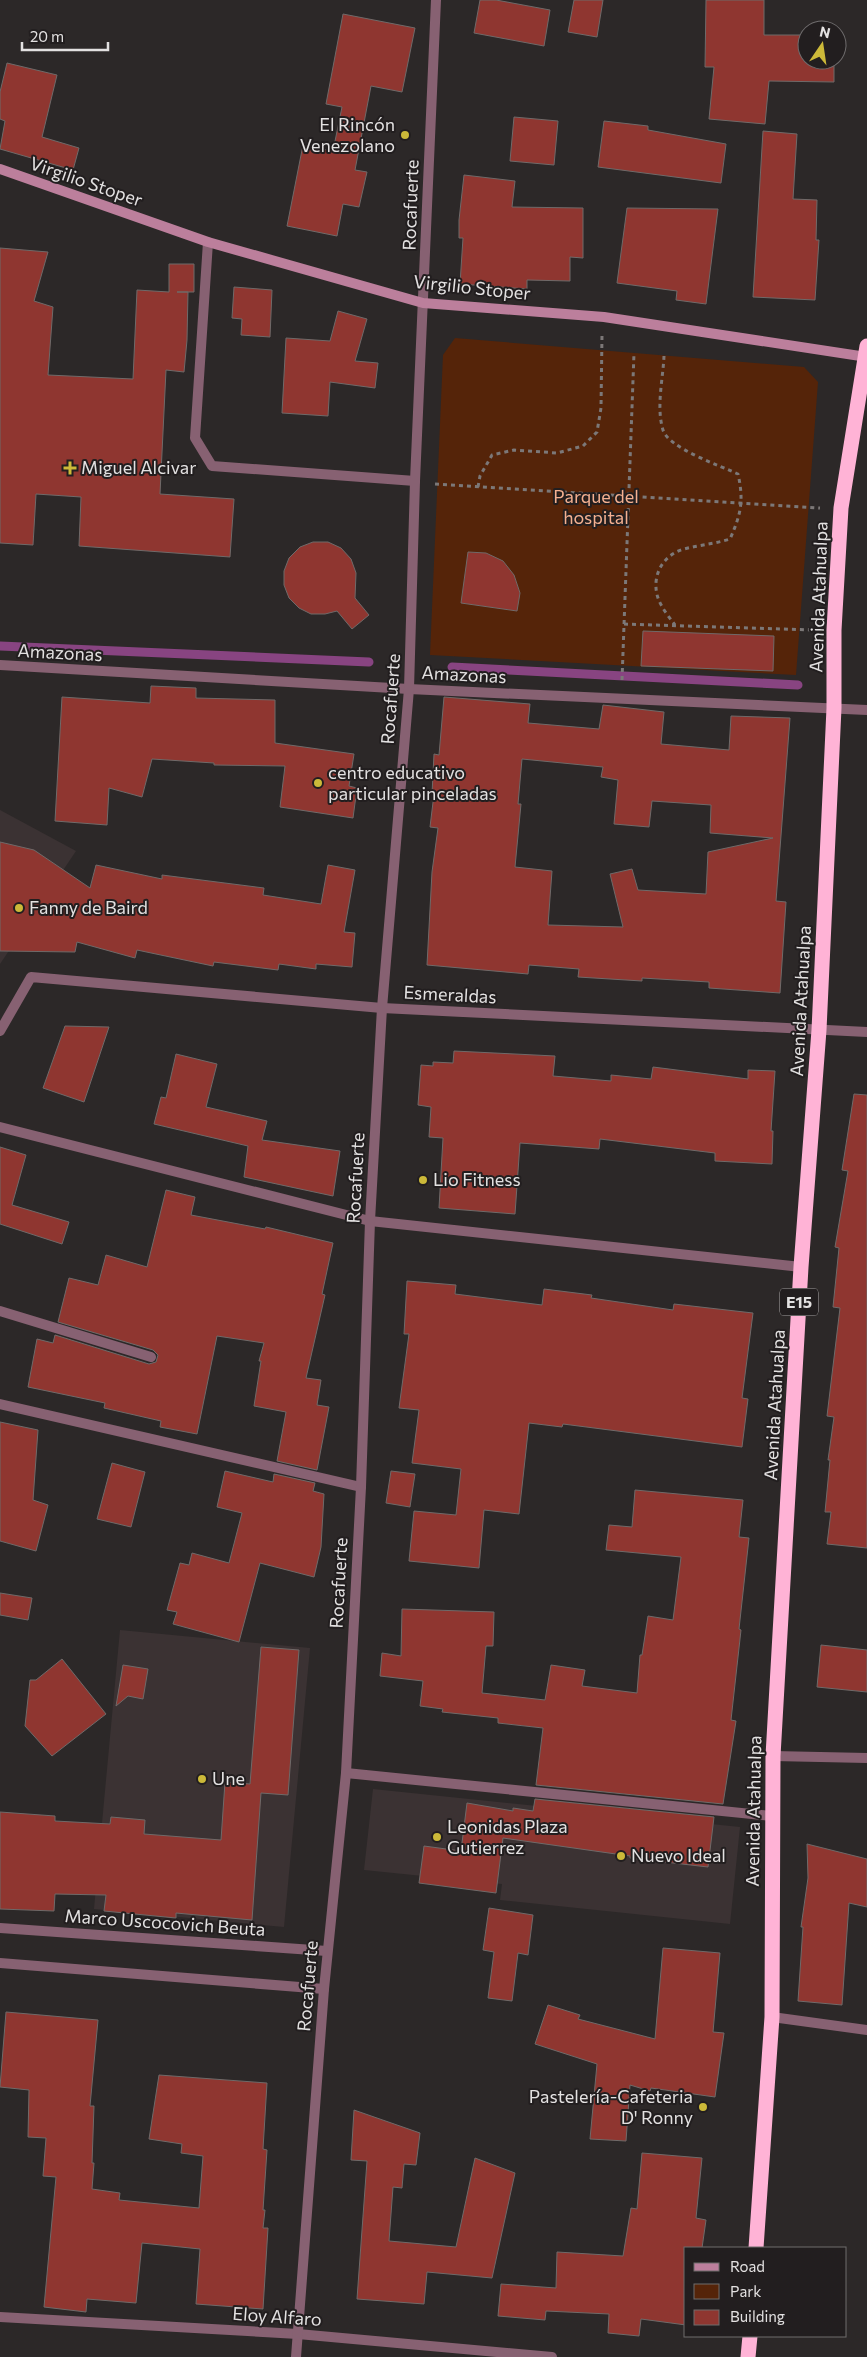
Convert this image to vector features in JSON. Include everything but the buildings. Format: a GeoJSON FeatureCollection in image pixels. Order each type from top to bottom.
{"type":"FeatureCollection","features":[{"type":"Feature","properties":{"kind":"highway","name":"E15"},"geometry":{"type":"LineString","coordinates":[[867,346],[867,357]]}},
{"type":"Feature","properties":{"kind":"highway","name":"Avenida Atahualpa"},"geometry":{"type":"LineString","coordinates":[[756,2247],[772,2017],[771,1816],[773,1756],[801,1267],[819,1030],[834,708],[834,630],[841,508],[867,357]]}},
{"type":"Feature","properties":{"kind":"highway"},"geometry":{"type":"LineString","coordinates":[[748,2357],[750,2337]]}},
{"type":"Feature","properties":{"kind":"street","name":"Rocafuerte"},"geometry":{"type":"LineString","coordinates":[[296,2357],[327,1951],[346,1773],[361,1487],[370,1220],[382,1008],[410,689],[415,481],[436,0]]}},
{"type":"Feature","properties":{"kind":"street","name":"Virgilio Stoper"},"geometry":{"type":"LineString","coordinates":[[0,169],[208,242],[423,303],[604,317],[867,357]]}},
{"type":"Feature","properties":{"kind":"street"},"geometry":{"type":"LineString","coordinates":[[208,242],[195,438],[212,466],[415,481]]}},
{"type":"Feature","properties":{"kind":"street","name":"Amazonas"},"geometry":{"type":"LineString","coordinates":[[0,666],[410,689],[867,710]]}},
{"type":"Feature","properties":{"kind":"street","name":"Esmeraldas"},"geometry":{"type":"LineString","coordinates":[[0,1031],[31,977],[382,1008],[867,1032]]}},
{"type":"Feature","properties":{"kind":"street"},"geometry":{"type":"LineString","coordinates":[[0,1126],[370,1220],[801,1267]]}},
{"type":"Feature","properties":{"kind":"street"},"geometry":{"type":"LineString","coordinates":[[0,1311],[151,1357]]}},
{"type":"Feature","properties":{"kind":"street"},"geometry":{"type":"LineString","coordinates":[[0,1404],[361,1487]]}},
{"type":"Feature","properties":{"kind":"street"},"geometry":{"type":"LineString","coordinates":[[773,1756],[867,1758]]}},
{"type":"Feature","properties":{"kind":"street"},"geometry":{"type":"LineString","coordinates":[[346,1773],[771,1816]]}},
{"type":"Feature","properties":{"kind":"street","name":"Marco Uscocovich Beuta"},"geometry":{"type":"LineString","coordinates":[[0,1928],[327,1951]]}},
{"type":"Feature","properties":{"kind":"street"},"geometry":{"type":"LineString","coordinates":[[0,1962],[324,1989]]}},
{"type":"Feature","properties":{"kind":"street"},"geometry":{"type":"LineString","coordinates":[[772,2017],[867,2030]]}},
{"type":"Feature","properties":{"kind":"street","name":"Eloy Alfaro"},"geometry":{"type":"LineString","coordinates":[[0,2317],[298,2334],[552,2357]]}},
{"type":"Feature","properties":{"kind":"path"},"geometry":{"type":"LineString","coordinates":[[478,487],[480,476],[492,455],[514,450],[558,453],[583,446],[597,432],[601,408],[601,350],[604,317]]}},
{"type":"Feature","properties":{"kind":"path"},"geometry":{"type":"LineString","coordinates":[[621,699],[634,353]]}},
{"type":"Feature","properties":{"kind":"path"},"geometry":{"type":"LineString","coordinates":[[664,356],[660,410],[663,431],[674,444],[738,474],[743,495],[742,504],[730,539],[708,546],[683,550],[668,557],[656,574],[658,598],[674,625]]}},
{"type":"Feature","properties":{"kind":"path"},"geometry":{"type":"LineString","coordinates":[[415,481],[437,485],[742,504],[841,508]]}},
{"type":"Feature","properties":{"kind":"path"},"geometry":{"type":"LineString","coordinates":[[624,624],[834,630]]}},
{"type":"Feature","properties":{"kind":"shaded area","name":"Fanny de Baird"},"geometry":{"type":"Polygon","coordinates":[[[0,810],[76,851],[0,964],[0,810]]]}},
{"type":"Feature","properties":{"kind":"shaded area","name":"Une"},"geometry":{"type":"Polygon","coordinates":[[[120,1630],[310,1648],[284,1927],[94,1909],[120,1630]]]}},
{"type":"Feature","properties":{"kind":"shaded area","name":"Nuevo Ideal"},"geometry":{"type":"Polygon","coordinates":[[[373,1789],[740,1827],[730,1924],[500,1900],[502,1884],[364,1870],[373,1789]]]}},
{"type":"Feature","properties":{"kind":"green space","name":"Parque del hospital"},"geometry":{"type":"Polygon","coordinates":[[[455,338],[804,367],[818,382],[796,675],[430,655],[443,355],[455,338]]]}},
{"type":"Feature","properties":{"kind":"waterway"},"geometry":{"type":"LineString","coordinates":[[0,646],[369,662]]}},
{"type":"Feature","properties":{"kind":"waterway"},"geometry":{"type":"LineString","coordinates":[[452,667],[798,685]]}},
{"type":"Feature","properties":{"kind":"place","name":"El Rincón Venezolano"},"geometry":{"type":"Point","coordinates":[405,135]}},
{"type":"Feature","properties":{"kind":"place","name":"Miguel Alcivar"},"geometry":{"type":"Point","coordinates":[70,468]}},
{"type":"Feature","properties":{"kind":"place","name":"centro educativo particular pinceladas"},"geometry":{"type":"Point","coordinates":[318,783]}},
{"type":"Feature","properties":{"kind":"place","name":"Fanny de Baird"},"geometry":{"type":"Point","coordinates":[19,908]}},
{"type":"Feature","properties":{"kind":"place","name":"Lio Fitness"},"geometry":{"type":"Point","coordinates":[423,1180]}},
{"type":"Feature","properties":{"kind":"place","name":"Une"},"geometry":{"type":"Point","coordinates":[202,1779]}},
{"type":"Feature","properties":{"kind":"place","name":"Leonidas Plaza Gutierrez"},"geometry":{"type":"Point","coordinates":[437,1837]}},
{"type":"Feature","properties":{"kind":"place","name":"Nuevo Ideal"},"geometry":{"type":"Point","coordinates":[621,1856]}},
{"type":"Feature","properties":{"kind":"place","name":"Pastelería-Cafeteria D' Ronny"},"geometry":{"type":"Point","coordinates":[703,2107]}}]}
